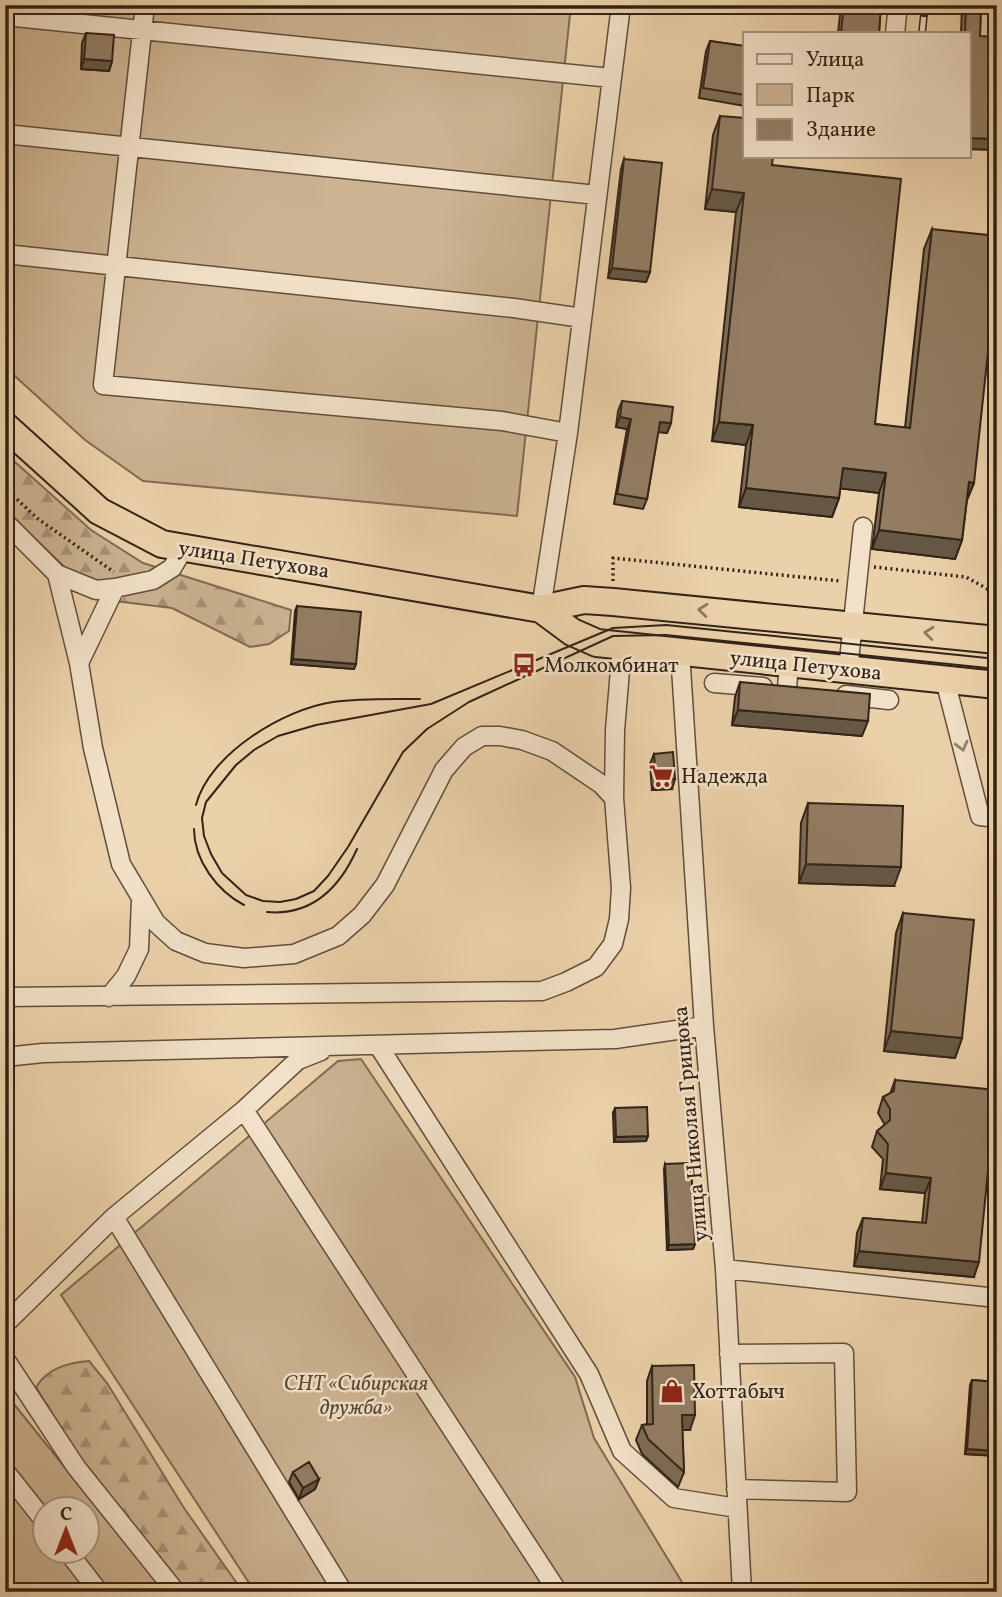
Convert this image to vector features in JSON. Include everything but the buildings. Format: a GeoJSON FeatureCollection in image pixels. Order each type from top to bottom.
{"type":"FeatureCollection","features":[{"type":"Feature","properties":{"kind":"highway","name":"улица Петухова"},"geometry":{"type":"LineString","coordinates":[[5,426],[99,511],[162,544],[541,609],[584,600],[997,640]]}},
{"type":"Feature","properties":{"kind":"highway","name":"улица Петухова"},"geometry":{"type":"LineString","coordinates":[[541,609],[572,632],[597,643],[680,652],[792,681],[848,670],[997,685]]}},
{"type":"Feature","properties":{"kind":"street"},"geometry":{"type":"LineString","coordinates":[[145,5],[103,385],[502,421],[568,433]]}},
{"type":"Feature","properties":{"kind":"street"},"geometry":{"type":"LineString","coordinates":[[541,609],[568,433],[621,5]]}},
{"type":"Feature","properties":{"kind":"street"},"geometry":{"type":"LineString","coordinates":[[895,32],[898,5]]}},
{"type":"Feature","properties":{"kind":"street"},"geometry":{"type":"LineString","coordinates":[[5,16],[611,78]]}},
{"type":"Feature","properties":{"kind":"street"},"geometry":{"type":"LineString","coordinates":[[5,134],[597,195]]}},
{"type":"Feature","properties":{"kind":"street"},"geometry":{"type":"LineString","coordinates":[[5,254],[514,308],[582,318]]}},
{"type":"Feature","properties":{"kind":"street"},"geometry":{"type":"LineString","coordinates":[[5,522],[57,574],[96,590],[153,580],[172,568],[184,548]]}},
{"type":"Feature","properties":{"kind":"street"},"geometry":{"type":"LineString","coordinates":[[848,670],[863,527]]}},
{"type":"Feature","properties":{"kind":"street"},"geometry":{"type":"LineString","coordinates":[[57,574],[79,663],[93,748],[121,864],[156,923],[176,941],[205,953],[244,958],[294,954],[338,936],[362,915],[384,885],[444,769],[464,747],[482,736],[522,740],[552,751],[601,784],[614,798]]}},
{"type":"Feature","properties":{"kind":"street"},"geometry":{"type":"LineString","coordinates":[[79,663],[124,586]]}},
{"type":"Feature","properties":{"kind":"street"},"geometry":{"type":"LineString","coordinates":[[5,997],[542,991],[596,967],[613,944],[619,919],[621,888],[614,798],[615,730],[622,646]]}},
{"type":"Feature","properties":{"kind":"street","name":"улица Николая Грицюка"},"geometry":{"type":"LineString","coordinates":[[680,652],[704,1026],[725,1269],[742,1592]]}},
{"type":"Feature","properties":{"kind":"street"},"geometry":{"type":"LineString","coordinates":[[945,680],[980,816],[997,818]]}},
{"type":"Feature","properties":{"kind":"street"},"geometry":{"type":"LineString","coordinates":[[714,683],[792,681]]}},
{"type":"Feature","properties":{"kind":"street"},"geometry":{"type":"LineString","coordinates":[[825,693],[889,700]]}},
{"type":"Feature","properties":{"kind":"street"},"geometry":{"type":"LineString","coordinates":[[109,997],[126,976],[139,949],[141,899]]}},
{"type":"Feature","properties":{"kind":"street"},"geometry":{"type":"LineString","coordinates":[[5,1057],[43,1052],[615,1039],[704,1026]]}},
{"type":"Feature","properties":{"kind":"street"},"geometry":{"type":"LineString","coordinates":[[378,1045],[589,1374],[622,1451],[674,1497],[737,1508]]}},
{"type":"Feature","properties":{"kind":"street"},"geometry":{"type":"LineString","coordinates":[[5,1324],[114,1217],[243,1110],[298,1060],[330,1046]]}},
{"type":"Feature","properties":{"kind":"street"},"geometry":{"type":"LineString","coordinates":[[243,1110],[558,1592]]}},
{"type":"Feature","properties":{"kind":"street"},"geometry":{"type":"LineString","coordinates":[[114,1217],[342,1592]]}},
{"type":"Feature","properties":{"kind":"street"},"geometry":{"type":"LineString","coordinates":[[725,1269],[997,1298]]}},
{"type":"Feature","properties":{"kind":"street"},"geometry":{"type":"LineString","coordinates":[[729,1354],[844,1353],[848,1492],[736,1489]]}},
{"type":"Feature","properties":{"kind":"street"},"geometry":{"type":"LineString","coordinates":[[5,1359],[76,1467],[176,1592]]}},
{"type":"Feature","properties":{"kind":"street"},"geometry":{"type":"LineString","coordinates":[[5,1471],[32,1505]]}},
{"type":"Feature","properties":{"kind":"street"},"geometry":{"type":"LineString","coordinates":[[79,1566],[99,1592]]}},
{"type":"Feature","properties":{"kind":"path"},"geometry":{"type":"LineString","coordinates":[[5,488],[38,519],[124,586]]}},
{"type":"Feature","properties":{"kind":"green space"},"geometry":{"type":"Polygon","coordinates":[[[5,5],[571,5],[517,516],[143,481],[85,440],[5,367],[5,5]]]}},
{"type":"Feature","properties":{"kind":"green space"},"geometry":{"type":"Polygon","coordinates":[[[5,453],[91,530],[143,563],[291,610],[289,631],[269,644],[250,647],[172,608],[98,599],[5,510],[5,453]]]}},
{"type":"Feature","properties":{"kind":"green space","name":"СНТ «Сибирская дружба»"},"geometry":{"type":"Polygon","coordinates":[[[361,1059],[575,1377],[594,1438],[688,1592],[255,1592],[61,1295],[338,1061],[361,1059]]]}},
{"type":"Feature","properties":{"kind":"green space"},"geometry":{"type":"Polygon","coordinates":[[[89,1361],[107,1383],[184,1508],[243,1592],[186,1592],[78,1458],[36,1387],[52,1371],[73,1363],[89,1361]]]}},
{"type":"Feature","properties":{"kind":"green space"},"geometry":{"type":"Polygon","coordinates":[[[5,1393],[88,1496],[32,1496],[32,1566],[102,1566],[102,1514],[165,1592],[5,1592],[5,1393]]]}},
{"type":"Feature","properties":{"kind":"tram line"},"geometry":{"type":"LineString","coordinates":[[997,659],[666,625],[613,628],[431,704],[316,725],[278,736],[254,750],[236,765],[206,802],[202,818],[204,836],[222,873],[246,895],[263,901],[280,902],[314,891],[348,847],[403,752],[427,729],[469,702],[613,636],[666,635],[997,669]]}},
{"type":"Feature","properties":{"kind":"tram line"},"geometry":{"type":"LineString","coordinates":[[196,805],[216,768],[232,752],[251,737],[293,714],[333,702],[420,699]]}},
{"type":"Feature","properties":{"kind":"tram line"},"geometry":{"type":"LineString","coordinates":[[194,829],[198,852],[209,873],[225,892],[244,905]]}},
{"type":"Feature","properties":{"kind":"tram line"},"geometry":{"type":"LineString","coordinates":[[267,912],[283,912],[311,904],[333,887],[357,849]]}},
{"type":"Feature","properties":{"kind":"railway"},"geometry":{"type":"LineString","coordinates":[[922,32],[925,5]]}},
{"type":"Feature","properties":{"kind":"place","name":"Молкомбинат"},"geometry":{"type":"Point","coordinates":[524,665]}},
{"type":"Feature","properties":{"kind":"place","name":"Надежда"},"geometry":{"type":"Point","coordinates":[661,776]}},
{"type":"Feature","properties":{"kind":"place","name":"Хоттабыч"},"geometry":{"type":"Point","coordinates":[672,1391]}}]}
